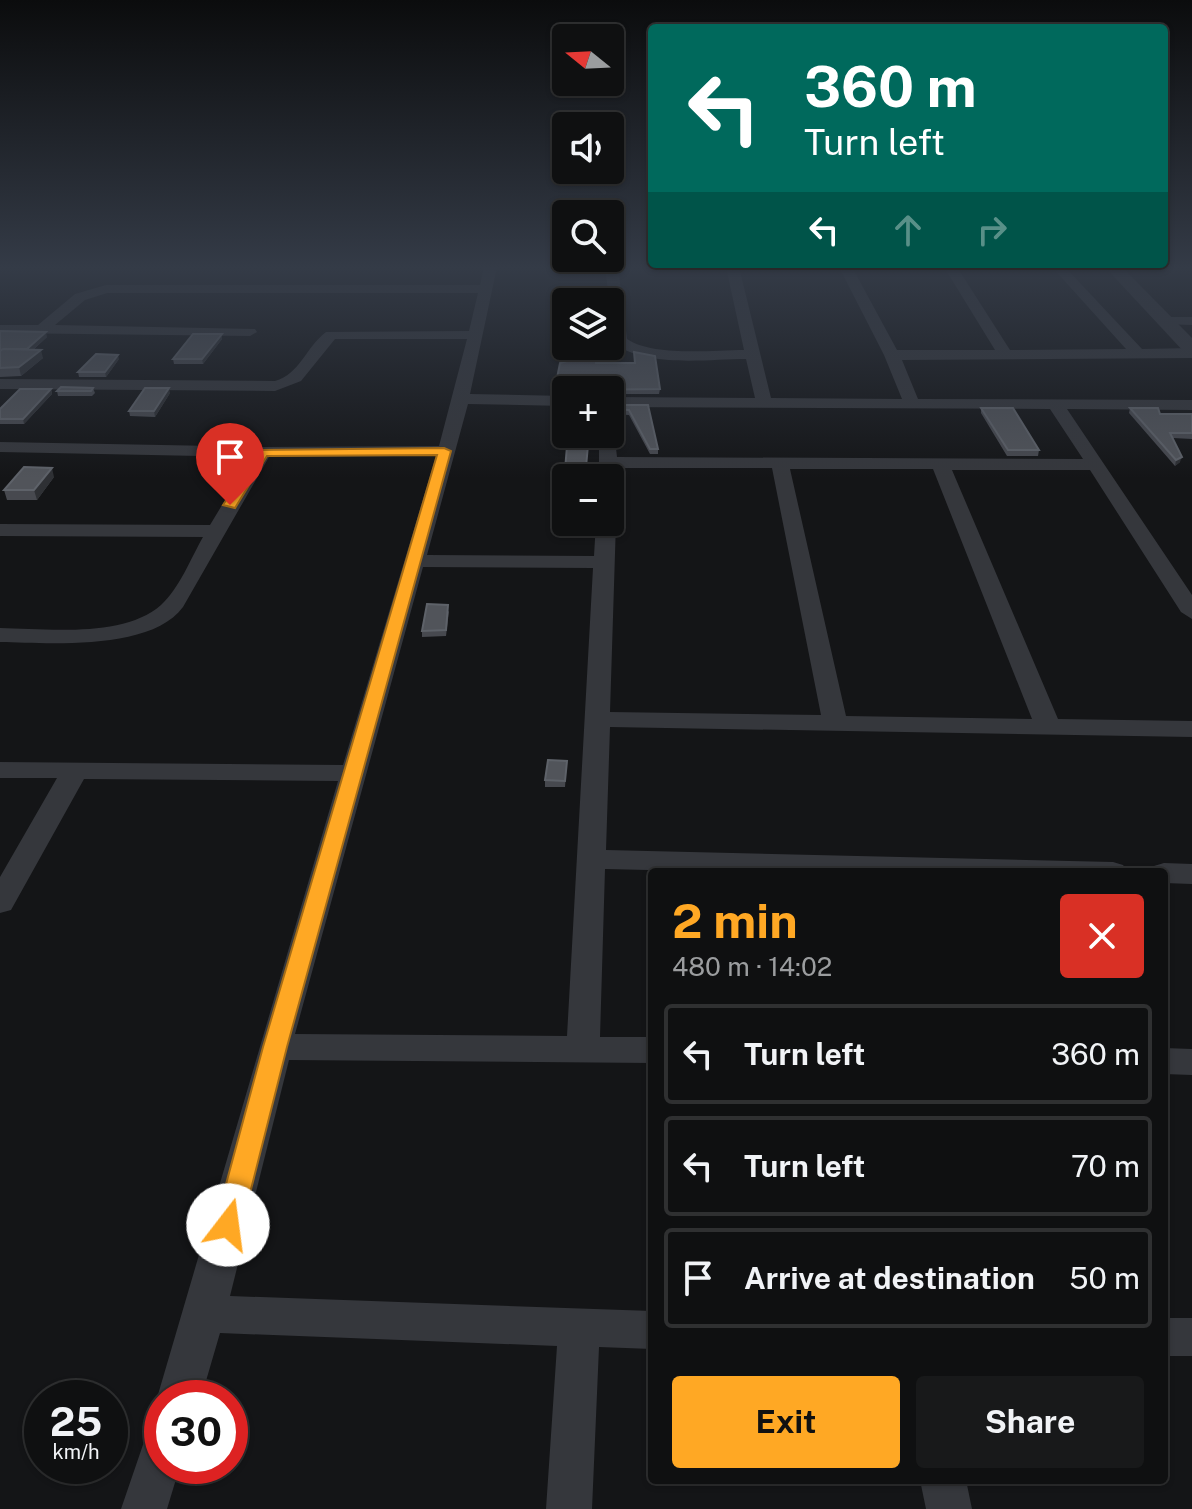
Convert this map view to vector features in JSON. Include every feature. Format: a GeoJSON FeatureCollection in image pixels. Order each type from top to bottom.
{"type":"FeatureCollection","features":[{"type":"Feature","properties":{"kind":"street"},"geometry":{"type":"LineString","coordinates":[[0,384],[275,386],[299,377],[328,337]]}},
{"type":"Feature","properties":{"kind":"street"},"geometry":{"type":"LineString","coordinates":[[185,1380],[205,1314],[275,1047],[476,337]]}},
{"type":"Feature","properties":{"kind":"street"},"geometry":{"type":"LineString","coordinates":[[620,337],[627,348],[650,352],[753,354]]}},
{"type":"Feature","properties":{"kind":"street"},"geometry":{"type":"LineString","coordinates":[[749,337],[764,403]]}},
{"type":"Feature","properties":{"kind":"street"},"geometry":{"type":"LineString","coordinates":[[883,337],[912,403]]}},
{"type":"Feature","properties":{"kind":"street"},"geometry":{"type":"LineString","coordinates":[[995,337],[1005,353]]}},
{"type":"Feature","properties":{"kind":"street"},"geometry":{"type":"LineString","coordinates":[[1124,337],[1138,353]]}},
{"type":"Feature","properties":{"kind":"street"},"geometry":{"type":"LineString","coordinates":[[892,355],[1192,351]]}},
{"type":"Feature","properties":{"kind":"street"},"geometry":{"type":"LineString","coordinates":[[461,399],[552,401]]}},
{"type":"Feature","properties":{"kind":"street"},"geometry":{"type":"LineString","coordinates":[[624,402],[1192,405]]}},
{"type":"Feature","properties":{"kind":"street"},"geometry":{"type":"LineString","coordinates":[[1056,405],[1192,612]]}},
{"type":"Feature","properties":{"kind":"street"},"geometry":{"type":"LineString","coordinates":[[0,447],[263,452],[444,451]]}},
{"type":"Feature","properties":{"kind":"street"},"geometry":{"type":"LineString","coordinates":[[0,635],[89,634],[147,625],[172,607],[263,452]]}},
{"type":"Feature","properties":{"kind":"street"},"geometry":{"type":"LineString","coordinates":[[624,469],[780,464],[1096,465]]}},
{"type":"Feature","properties":{"kind":"street"},"geometry":{"type":"LineString","coordinates":[[780,464],[836,725]]}},
{"type":"Feature","properties":{"kind":"street"},"geometry":{"type":"LineString","coordinates":[[940,464],[1048,726]]}},
{"type":"Feature","properties":{"kind":"street"},"geometry":{"type":"LineString","coordinates":[[0,530],[214,531]]}},
{"type":"Feature","properties":{"kind":"street"},"geometry":{"type":"LineString","coordinates":[[583,1049],[600,719],[605,536]]}},
{"type":"Feature","properties":{"kind":"street"},"geometry":{"type":"LineString","coordinates":[[414,561],[604,562]]}},
{"type":"Feature","properties":{"kind":"street"},"geometry":{"type":"LineString","coordinates":[[600,719],[1192,729]]}},
{"type":"Feature","properties":{"kind":"street"},"geometry":{"type":"LineString","coordinates":[[0,770],[354,773]]}},
{"type":"Feature","properties":{"kind":"street"},"geometry":{"type":"LineString","coordinates":[[0,903],[75,771]]}},
{"type":"Feature","properties":{"kind":"street"},"geometry":{"type":"LineString","coordinates":[[592,859],[953,868]]}},
{"type":"Feature","properties":{"kind":"street"},"geometry":{"type":"LineString","coordinates":[[1168,873],[1192,874]]}},
{"type":"Feature","properties":{"kind":"street"},"geometry":{"type":"LineString","coordinates":[[275,1047],[648,1050]]}},
{"type":"Feature","properties":{"kind":"street"},"geometry":{"type":"LineString","coordinates":[[1168,1061],[1192,1062]]}},
{"type":"Feature","properties":{"kind":"street"},"geometry":{"type":"LineString","coordinates":[[205,1314],[648,1330]]}},
{"type":"Feature","properties":{"kind":"street"},"geometry":{"type":"LineString","coordinates":[[569,1509],[579,1329]]}},
{"type":"Feature","properties":{"kind":"street"},"geometry":{"type":"LineString","coordinates":[[1168,1337],[1192,1337]]}},
{"type":"Feature","properties":{"kind":"street"},"geometry":{"type":"LineString","coordinates":[[144,1509],[152,1484]]}},
{"type":"Feature","properties":{"kind":"street"},"geometry":{"type":"LineString","coordinates":[[944,1484],[949,1509]]}},
{"type":"Feature","properties":{"kind":"building"},"geometry":{"type":"Polygon","coordinates":[[[0,337],[40,337],[27,349],[0,351],[0,337]]]}},
{"type":"Feature","properties":{"kind":"building"},"geometry":{"type":"Polygon","coordinates":[[[190,337],[219,337],[202,359],[173,359],[190,337]]]}},
{"type":"Feature","properties":{"kind":"building"},"geometry":{"type":"Polygon","coordinates":[[[41,350],[19,367],[0,368],[0,351],[41,350]]]}},
{"type":"Feature","properties":{"kind":"building"},"geometry":{"type":"Polygon","coordinates":[[[634,352],[655,356],[660,389],[624,389],[624,376],[557,376],[560,363],[570,360],[635,363],[634,352]]]}},
{"type":"Feature","properties":{"kind":"building"},"geometry":{"type":"Polygon","coordinates":[[[96,354],[118,355],[105,372],[78,372],[96,354]]]}},
{"type":"Feature","properties":{"kind":"building"},"geometry":{"type":"Polygon","coordinates":[[[61,387],[93,388],[91,391],[57,391],[61,387]]]}},
{"type":"Feature","properties":{"kind":"building"},"geometry":{"type":"Polygon","coordinates":[[[145,388],[169,388],[154,411],[129,411],[145,388]]]}},
{"type":"Feature","properties":{"kind":"building"},"geometry":{"type":"Polygon","coordinates":[[[20,389],[51,389],[23,419],[0,419],[0,409],[20,389]]]}},
{"type":"Feature","properties":{"kind":"building"},"geometry":{"type":"Polygon","coordinates":[[[624,405],[648,405],[658,449],[650,449],[629,410],[624,410],[624,405]]]}},
{"type":"Feature","properties":{"kind":"building"},"geometry":{"type":"Polygon","coordinates":[[[981,408],[1013,408],[1039,450],[1008,450],[981,408]]]}},
{"type":"Feature","properties":{"kind":"building"},"geometry":{"type":"Polygon","coordinates":[[[1130,408],[1158,408],[1160,414],[1192,414],[1192,433],[1170,433],[1182,457],[1176,460],[1130,408]]]}},
{"type":"Feature","properties":{"kind":"building"},"geometry":{"type":"Polygon","coordinates":[[[567,448],[588,448],[586,464],[566,464],[567,448]]]}},
{"type":"Feature","properties":{"kind":"building"},"geometry":{"type":"Polygon","coordinates":[[[24,467],[52,468],[34,490],[4,490],[24,467]]]}},
{"type":"Feature","properties":{"kind":"building"},"geometry":{"type":"Polygon","coordinates":[[[427,604],[448,605],[446,630],[422,631],[427,604]]]}},
{"type":"Feature","properties":{"kind":"building"},"geometry":{"type":"Polygon","coordinates":[[[548,760],[567,761],[565,781],[545,780],[548,760]]]}},
{"type":"Feature","properties":{"kind":"route"},"geometry":{"type":"LineString","coordinates":[[228,1225],[275,1047],[444,451],[263,452],[230,505]]}}]}
